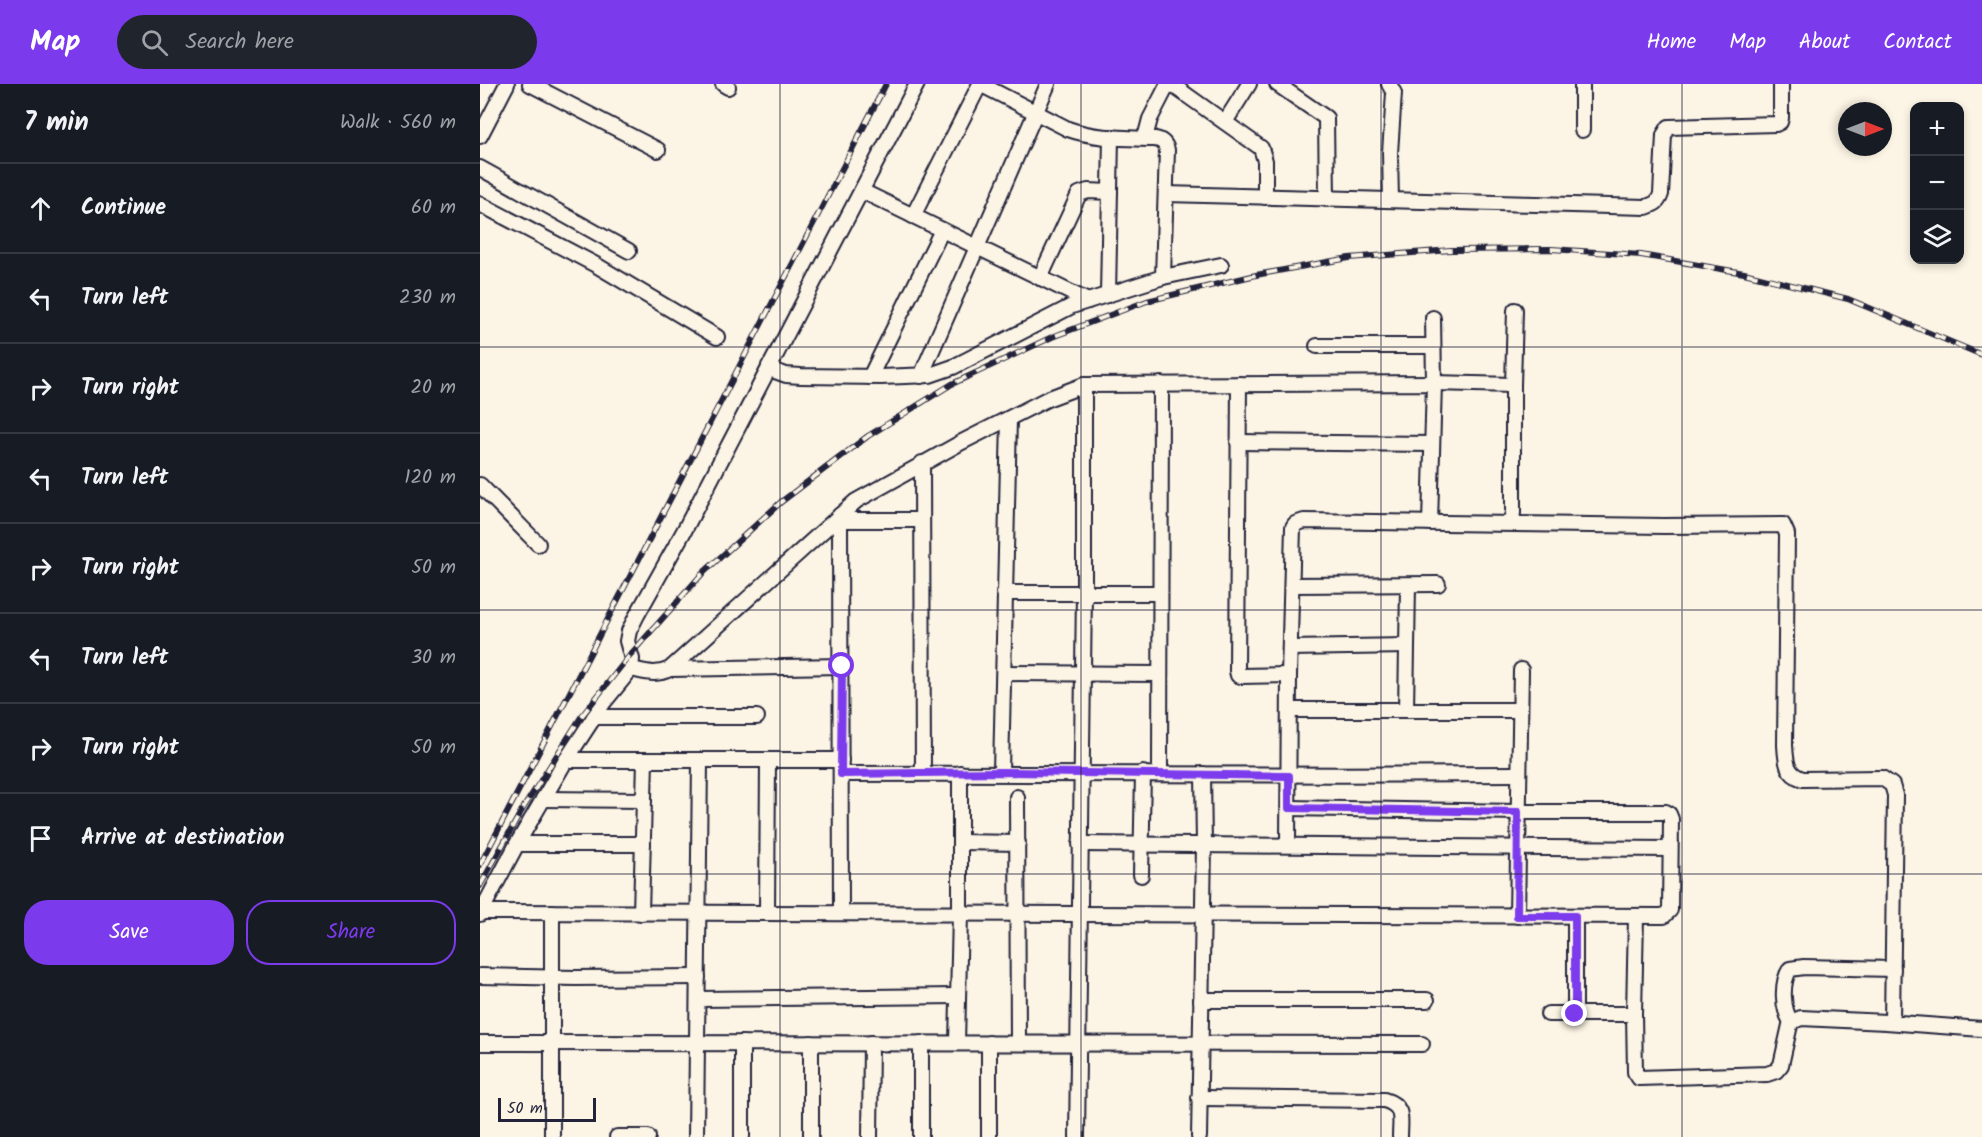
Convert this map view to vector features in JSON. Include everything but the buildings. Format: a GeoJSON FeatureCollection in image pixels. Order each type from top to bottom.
{"type":"FeatureCollection","features":[{"type":"Feature","properties":{"kind":"street"},"geometry":{"type":"LineString","coordinates":[[480,136],[507,84]]}},
{"type":"Feature","properties":{"kind":"street"},"geometry":{"type":"LineString","coordinates":[[530,84],[658,150]]}},
{"type":"Feature","properties":{"kind":"street"},"geometry":{"type":"LineString","coordinates":[[918,84],[629,631],[627,642],[632,658],[631,669],[594,717],[566,760],[480,913],[1664,916],[1670,910],[1671,819],[1666,812],[1289,808]]}},
{"type":"Feature","properties":{"kind":"street"},"geometry":{"type":"LineString","coordinates":[[913,216],[980,84],[1081,134],[1160,139],[1166,144],[1162,277]]}},
{"type":"Feature","properties":{"kind":"street"},"geometry":{"type":"LineString","coordinates":[[921,376],[1048,84]]}},
{"type":"Feature","properties":{"kind":"street"},"geometry":{"type":"LineString","coordinates":[[1145,138],[1150,119],[1170,84],[1261,148],[1264,153],[1265,197]]}},
{"type":"Feature","properties":{"kind":"street"},"geometry":{"type":"LineString","coordinates":[[1225,122],[1249,84]]}},
{"type":"Feature","properties":{"kind":"street"},"geometry":{"type":"LineString","coordinates":[[1276,84],[1326,118],[1327,199]]}},
{"type":"Feature","properties":{"kind":"street"},"geometry":{"type":"LineString","coordinates":[[1389,84],[1394,93],[1390,153],[1391,200]]}},
{"type":"Feature","properties":{"kind":"street"},"geometry":{"type":"LineString","coordinates":[[1582,84],[1582,130]]}},
{"type":"Feature","properties":{"kind":"street"},"geometry":{"type":"LineString","coordinates":[[1166,194],[1646,207],[1655,204],[1661,194],[1664,135],[1669,127],[1776,124],[1781,118],[1781,84]]}},
{"type":"Feature","properties":{"kind":"street"},"geometry":{"type":"LineString","coordinates":[[1108,295],[1112,137]]}},
{"type":"Feature","properties":{"kind":"street"},"geometry":{"type":"LineString","coordinates":[[480,168],[629,251]]}},
{"type":"Feature","properties":{"kind":"street"},"geometry":{"type":"LineString","coordinates":[[862,191],[1088,301]]}},
{"type":"Feature","properties":{"kind":"street"},"geometry":{"type":"LineString","coordinates":[[1040,278],[1079,194],[1088,191],[1110,192]]}},
{"type":"Feature","properties":{"kind":"street"},"geometry":{"type":"LineString","coordinates":[[480,204],[596,265],[717,337]]}},
{"type":"Feature","properties":{"kind":"street"},"geometry":{"type":"LineString","coordinates":[[870,377],[942,230]]}},
{"type":"Feature","properties":{"kind":"street"},"geometry":{"type":"LineString","coordinates":[[769,366],[786,375],[870,377],[921,376],[943,372],[1072,306],[1162,277],[1221,265]]}},
{"type":"Feature","properties":{"kind":"street"},"geometry":{"type":"LineString","coordinates":[[1510,523],[1513,513],[1515,310]]}},
{"type":"Feature","properties":{"kind":"street"},"geometry":{"type":"LineString","coordinates":[[1430,523],[1434,383],[1433,318]]}},
{"type":"Feature","properties":{"kind":"street"},"geometry":{"type":"LineString","coordinates":[[1317,345],[1433,345]]}},
{"type":"Feature","properties":{"kind":"street"},"geometry":{"type":"LineString","coordinates":[[631,669],[653,674],[670,669],[856,501],[1055,395],[1084,384],[1434,383],[1513,385]]}},
{"type":"Feature","properties":{"kind":"street"},"geometry":{"type":"LineString","coordinates":[[1077,1137],[1078,913],[1084,592],[1084,384]]}},
{"type":"Feature","properties":{"kind":"street"},"geometry":{"type":"LineString","coordinates":[[1160,773],[1161,384]]}},
{"type":"Feature","properties":{"kind":"street"},"geometry":{"type":"LineString","coordinates":[[1239,384],[1237,671],[1241,676],[1289,675]]}},
{"type":"Feature","properties":{"kind":"street"},"geometry":{"type":"LineString","coordinates":[[1001,772],[1009,419]]}},
{"type":"Feature","properties":{"kind":"street"},"geometry":{"type":"LineString","coordinates":[[1238,442],[1432,444]]}},
{"type":"Feature","properties":{"kind":"street"},"geometry":{"type":"LineString","coordinates":[[922,464],[923,773]]}},
{"type":"Feature","properties":{"kind":"street"},"geometry":{"type":"LineString","coordinates":[[480,485],[538,544]]}},
{"type":"Feature","properties":{"kind":"street"},"geometry":{"type":"LineString","coordinates":[[840,517],[922,520]]}},
{"type":"Feature","properties":{"kind":"street"},"geometry":{"type":"LineString","coordinates":[[840,517],[841,913]]}},
{"type":"Feature","properties":{"kind":"street"},"geometry":{"type":"LineString","coordinates":[[1288,845],[1293,527],[1299,522],[1783,525],[1785,527],[1786,763],[1794,776],[1803,778],[1882,778],[1892,785],[1895,795],[1892,1022]]}},
{"type":"Feature","properties":{"kind":"street"},"geometry":{"type":"LineString","coordinates":[[1292,585],[1438,584]]}},
{"type":"Feature","properties":{"kind":"street"},"geometry":{"type":"LineString","coordinates":[[1407,710],[1408,585]]}},
{"type":"Feature","properties":{"kind":"street"},"geometry":{"type":"LineString","coordinates":[[1004,593],[1159,593]]}},
{"type":"Feature","properties":{"kind":"street"},"geometry":{"type":"LineString","coordinates":[[1290,648],[1407,646]]}},
{"type":"Feature","properties":{"kind":"street"},"geometry":{"type":"LineString","coordinates":[[670,669],[842,666]]}},
{"type":"Feature","properties":{"kind":"street"},"geometry":{"type":"LineString","coordinates":[[1517,916],[1521,670]]}},
{"type":"Feature","properties":{"kind":"street"},"geometry":{"type":"LineString","coordinates":[[1004,674],[1159,674]]}},
{"type":"Feature","properties":{"kind":"street"},"geometry":{"type":"LineString","coordinates":[[1290,710],[1520,710]]}},
{"type":"Feature","properties":{"kind":"street"},"geometry":{"type":"LineString","coordinates":[[594,717],[757,717]]}},
{"type":"Feature","properties":{"kind":"street"},"geometry":{"type":"LineString","coordinates":[[566,760],[768,761],[923,773],[1160,773],[1289,776],[1519,774]]}},
{"type":"Feature","properties":{"kind":"street"},"geometry":{"type":"LineString","coordinates":[[641,913],[645,760]]}},
{"type":"Feature","properties":{"kind":"street"},"geometry":{"type":"LineString","coordinates":[[696,1137],[700,761]]}},
{"type":"Feature","properties":{"kind":"street"},"geometry":{"type":"LineString","coordinates":[[766,912],[768,761]]}},
{"type":"Feature","properties":{"kind":"street"},"geometry":{"type":"LineString","coordinates":[[957,1043],[960,773]]}},
{"type":"Feature","properties":{"kind":"street"},"geometry":{"type":"LineString","coordinates":[[1141,875],[1143,773]]}},
{"type":"Feature","properties":{"kind":"street"},"geometry":{"type":"LineString","coordinates":[[1199,1137],[1203,774]]}},
{"type":"Feature","properties":{"kind":"street"},"geometry":{"type":"LineString","coordinates":[[1017,797],[1018,1043]]}},
{"type":"Feature","properties":{"kind":"street"},"geometry":{"type":"LineString","coordinates":[[543,799],[644,800]]}},
{"type":"Feature","properties":{"kind":"street"},"geometry":{"type":"LineString","coordinates":[[960,842],[1018,843]]}},
{"type":"Feature","properties":{"kind":"street"},"geometry":{"type":"LineString","coordinates":[[517,844],[643,843]]}},
{"type":"Feature","properties":{"kind":"street"},"geometry":{"type":"LineString","coordinates":[[1080,844],[1670,849]]}},
{"type":"Feature","properties":{"kind":"street"},"geometry":{"type":"LineString","coordinates":[[552,912],[552,1137]]}},
{"type":"Feature","properties":{"kind":"street"},"geometry":{"type":"LineString","coordinates":[[1575,916],[1575,1014]]}},
{"type":"Feature","properties":{"kind":"street"},"geometry":{"type":"LineString","coordinates":[[1636,916],[1635,1072],[1639,1078],[1767,1074],[1776,1071],[1781,1065],[1792,1023],[1801,1018],[1982,1029]]}},
{"type":"Feature","properties":{"kind":"street"},"geometry":{"type":"LineString","coordinates":[[1792,1023],[1787,1017],[1784,1000],[1786,975],[1790,969],[1804,967],[1893,969]]}},
{"type":"Feature","properties":{"kind":"street"},"geometry":{"type":"LineString","coordinates":[[480,976],[698,977]]}},
{"type":"Feature","properties":{"kind":"street"},"geometry":{"type":"LineString","coordinates":[[698,999],[958,996]]}},
{"type":"Feature","properties":{"kind":"street"},"geometry":{"type":"LineString","coordinates":[[1201,1000],[1426,1000]]}},
{"type":"Feature","properties":{"kind":"street"},"geometry":{"type":"LineString","coordinates":[[1548,1014],[1634,1014]]}},
{"type":"Feature","properties":{"kind":"street"},"geometry":{"type":"LineString","coordinates":[[742,1042],[742,1137]]}},
{"type":"Feature","properties":{"kind":"street"},"geometry":{"type":"LineString","coordinates":[[480,1043],[1422,1044]]}},
{"type":"Feature","properties":{"kind":"street"},"geometry":{"type":"LineString","coordinates":[[811,1137],[812,1043]]}},
{"type":"Feature","properties":{"kind":"street"},"geometry":{"type":"LineString","coordinates":[[870,1137],[871,1043]]}},
{"type":"Feature","properties":{"kind":"street"},"geometry":{"type":"LineString","coordinates":[[921,1043],[921,1137]]}},
{"type":"Feature","properties":{"kind":"street"},"geometry":{"type":"LineString","coordinates":[[989,1043],[989,1137]]}},
{"type":"Feature","properties":{"kind":"street"},"geometry":{"type":"LineString","coordinates":[[1199,1098],[1384,1100],[1394,1103],[1398,1108],[1400,1137]]}},
{"type":"Feature","properties":{"kind":"street"},"geometry":{"type":"LineString","coordinates":[[617,1137],[648,1137]]}},
{"type":"Feature","properties":{"kind":"railway"},"geometry":{"type":"LineString","coordinates":[[480,865],[886,84]]}},
{"type":"Feature","properties":{"kind":"railway"},"geometry":{"type":"LineString","coordinates":[[480,886],[522,810],[581,717],[630,655],[702,574],[781,502],[868,436],[952,384],[1052,337],[1147,301],[1256,275],[1349,258],[1451,250],[1551,249],[1641,255],[1744,273],[1848,299],[1982,355]]}},
{"type":"Feature","properties":{"kind":"route"},"geometry":{"type":"LineString","coordinates":[[842,666],[841,774],[1001,772],[1289,776],[1289,808],[1518,812],[1517,916],[1575,916],[1575,1014]]}}]}
